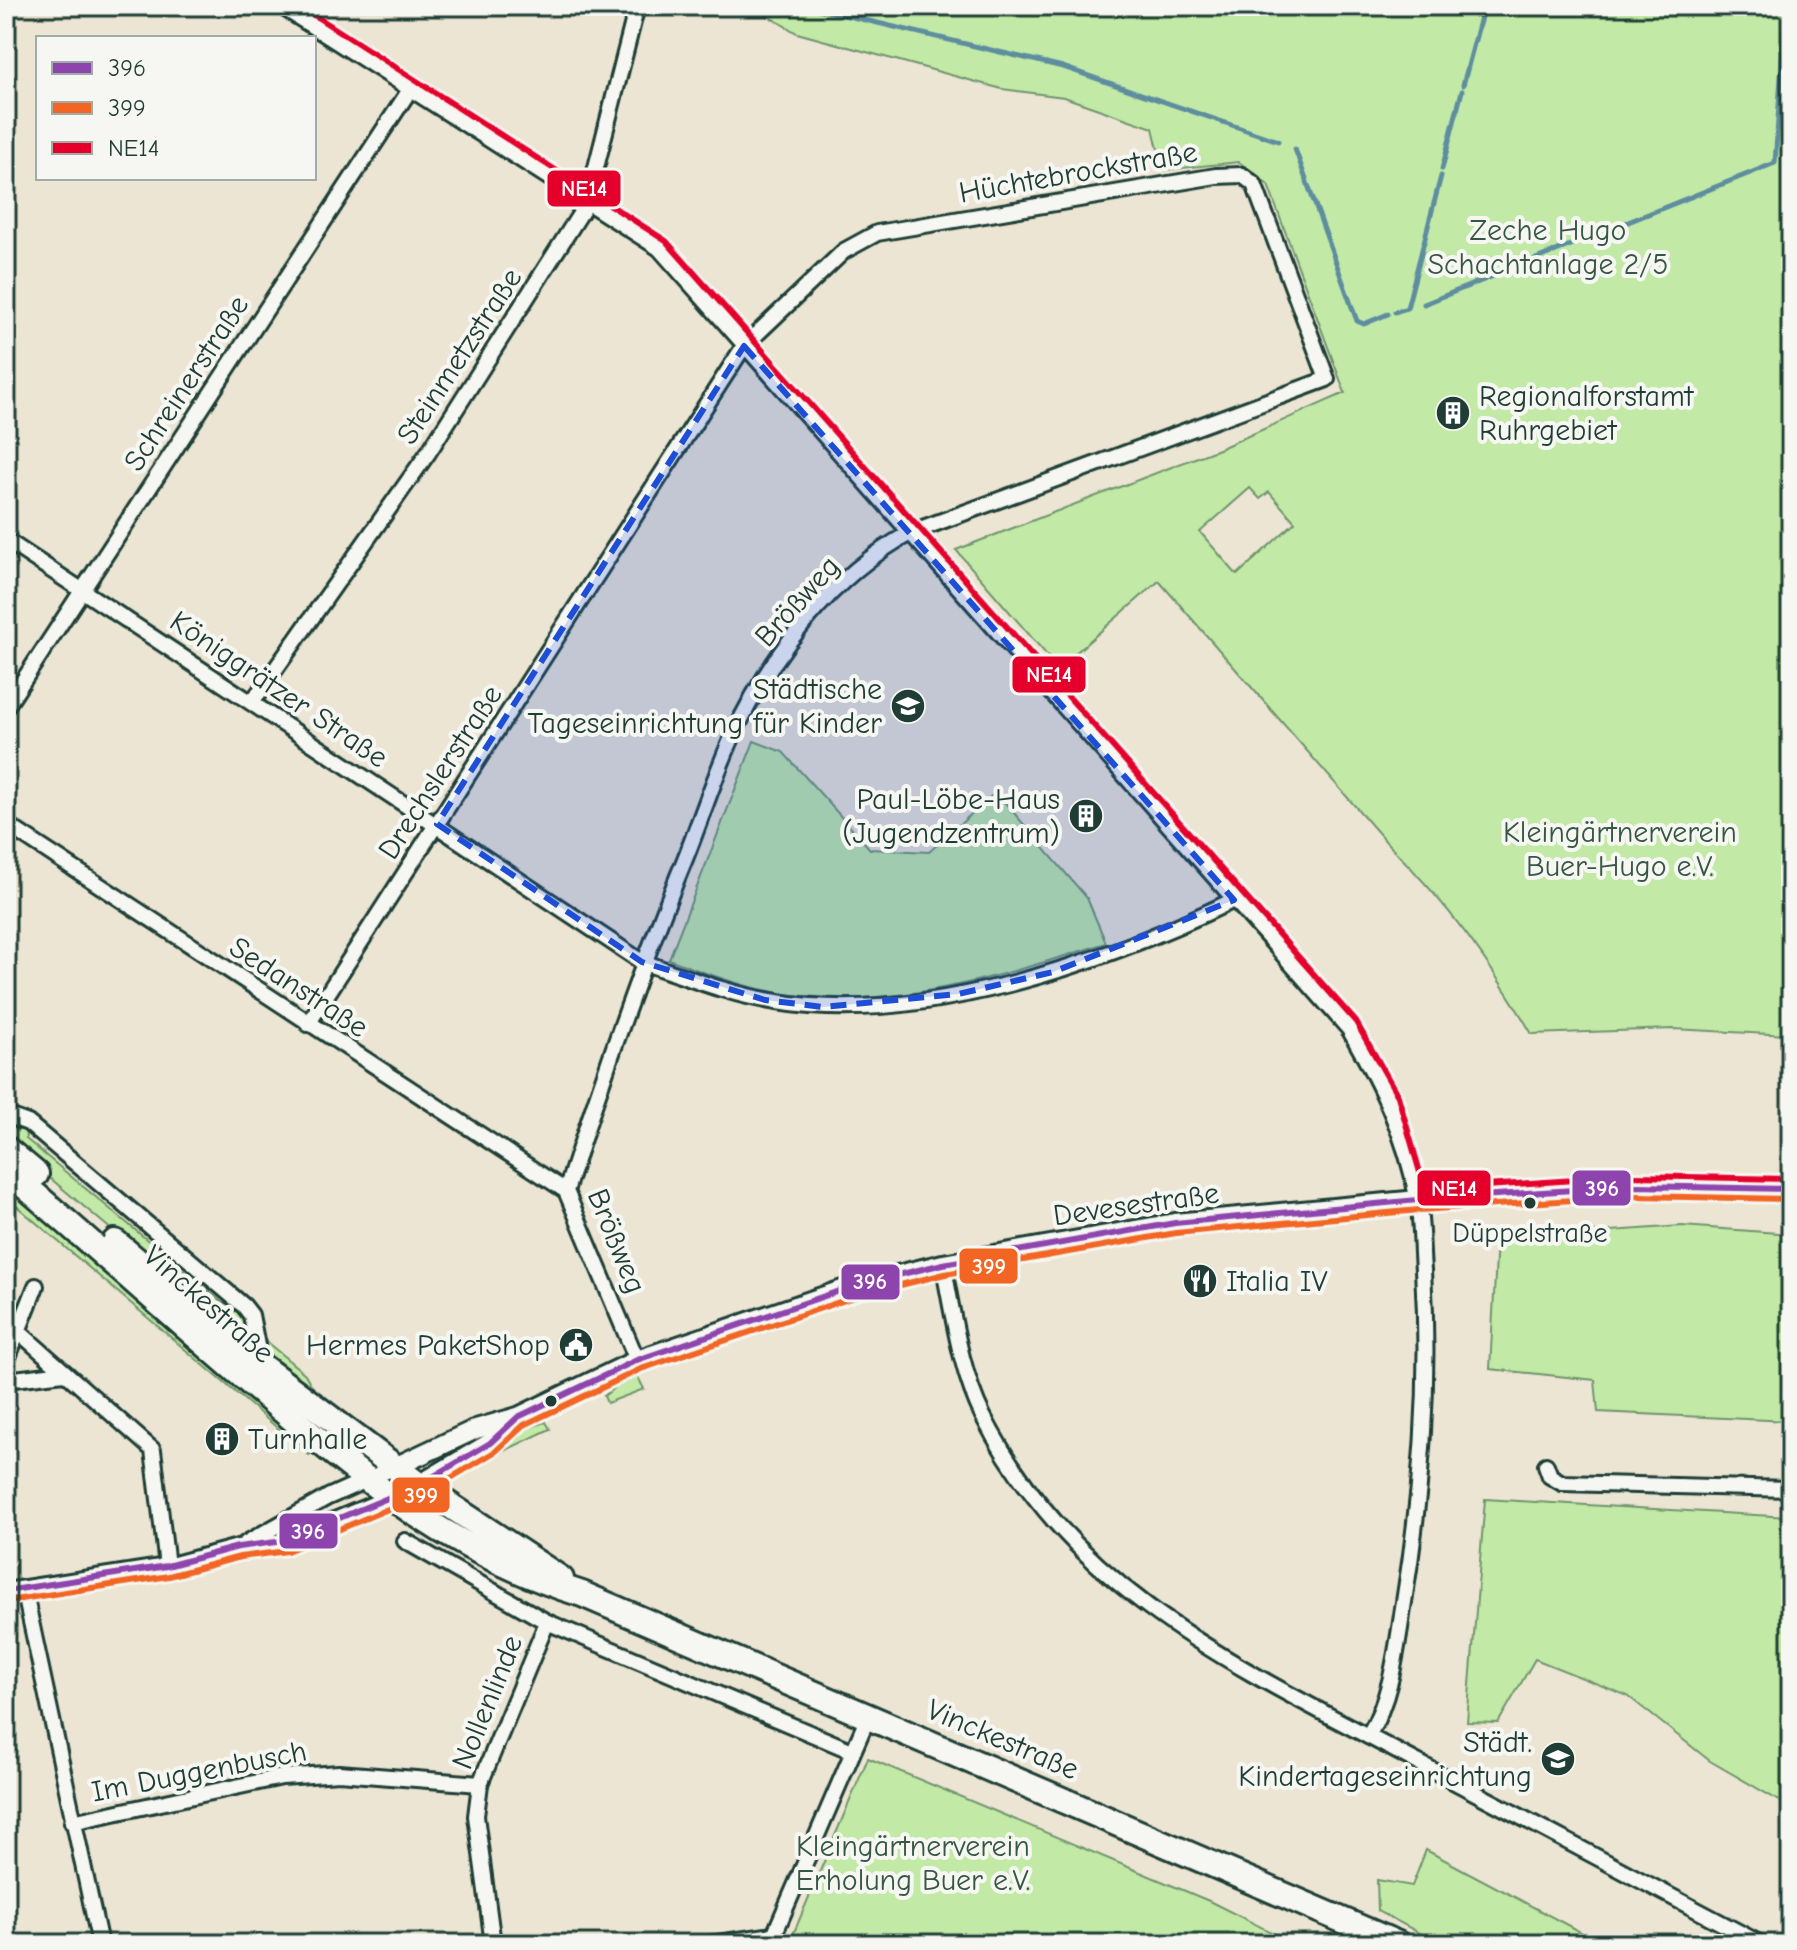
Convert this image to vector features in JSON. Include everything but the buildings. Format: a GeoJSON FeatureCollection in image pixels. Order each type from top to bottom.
{"type":"FeatureCollection","features":[{"type":"Feature","properties":{"kind":"main road","name":"Vinckestraße"},"geometry":{"type":"LineString","coordinates":[[6,1149],[261,1366],[419,1485],[582,1594]]}},
{"type":"Feature","properties":{"kind":"main road","name":"Vinckestraße"},"geometry":{"type":"LineString","coordinates":[[6,1170],[330,1453],[389,1498],[481,1555],[537,1580],[582,1594],[1398,1944]]}},
{"type":"Feature","properties":{"kind":"street"},"geometry":{"type":"LineString","coordinates":[[281,6],[659,248],[1349,1029],[1389,1100],[1418,1200],[1427,1356],[1421,1478],[1398,1642],[1379,1718],[1368,1736]]}},
{"type":"Feature","properties":{"kind":"street","name":"Steinmetzstraße"},"geometry":{"type":"LineString","coordinates":[[253,701],[428,453],[587,203],[637,6]]}},
{"type":"Feature","properties":{"kind":"street","name":"Schreinerstraße"},"geometry":{"type":"LineString","coordinates":[[6,707],[411,88]]}},
{"type":"Feature","properties":{"kind":"street","name":"Hüchtebrockstraße"},"geometry":{"type":"LineString","coordinates":[[744,346],[844,251],[877,233],[1237,174],[1248,178],[1260,194],[1327,379]]}},
{"type":"Feature","properties":{"kind":"street","name":"Drechslerstraße"},"geometry":{"type":"LineString","coordinates":[[308,1024],[744,346]]}},
{"type":"Feature","properties":{"kind":"street","name":"Brößweg"},"geometry":{"type":"LineString","coordinates":[[637,1360],[566,1191],[642,962],[731,741],[761,682],[826,599],[886,546],[912,532],[1327,379]]}},
{"type":"Feature","properties":{"kind":"street","name":"Königgrätzer Straße"},"geometry":{"type":"LineString","coordinates":[[6,540],[253,701],[642,962],[765,1000],[823,1007],[866,1007],[958,994],[1053,972],[1146,939],[1234,900]]}},
{"type":"Feature","properties":{"kind":"street","name":"Sedanstraße"},"geometry":{"type":"LineString","coordinates":[[6,824],[566,1191]]}},
{"type":"Feature","properties":{"kind":"street","name":"Vinckestraße"},"geometry":{"type":"LineString","coordinates":[[6,1115],[28,1123],[244,1306],[251,1315],[261,1366]]}},
{"type":"Feature","properties":{"kind":"street","name":"Devesestraße"},"geometry":{"type":"LineString","coordinates":[[395,1467],[476,1429],[518,1417],[637,1360],[857,1285],[943,1264],[1175,1223],[1418,1200],[1636,1186],[1791,1189]]}},
{"type":"Feature","properties":{"kind":"street"},"geometry":{"type":"LineString","coordinates":[[943,1264],[958,1336],[982,1413],[1008,1458],[1070,1540],[1120,1588],[1187,1636],[1368,1736],[1761,1944]]}},
{"type":"Feature","properties":{"kind":"street"},"geometry":{"type":"LineString","coordinates":[[6,1362],[36,1286]]}},
{"type":"Feature","properties":{"kind":"street"},"geometry":{"type":"LineString","coordinates":[[18,1331],[153,1450],[167,1566]]}},
{"type":"Feature","properties":{"kind":"street"},"geometry":{"type":"LineString","coordinates":[[6,1380],[64,1373]]}},
{"type":"Feature","properties":{"kind":"street","name":"Devesestraße"},"geometry":{"type":"LineString","coordinates":[[419,1485],[490,1443],[518,1417]]}},
{"type":"Feature","properties":{"kind":"street"},"geometry":{"type":"LineString","coordinates":[[1546,1465],[1550,1476],[1562,1483],[1791,1489]]}},
{"type":"Feature","properties":{"kind":"street"},"geometry":{"type":"LineString","coordinates":[[238,1547],[328,1497],[395,1467]]}},
{"type":"Feature","properties":{"kind":"street"},"geometry":{"type":"LineString","coordinates":[[6,1591],[167,1566],[238,1547],[284,1541],[419,1485]]}},
{"type":"Feature","properties":{"kind":"street"},"geometry":{"type":"LineString","coordinates":[[405,1541],[547,1622],[852,1751]]}},
{"type":"Feature","properties":{"kind":"street"},"geometry":{"type":"LineString","coordinates":[[24,1589],[100,1944]]}},
{"type":"Feature","properties":{"kind":"street","name":"Nollenlinde"},"geometry":{"type":"LineString","coordinates":[[493,1944],[476,1816],[480,1784],[547,1622]]}},
{"type":"Feature","properties":{"kind":"street"},"geometry":{"type":"LineString","coordinates":[[710,1944],[774,1940],[868,1717]]}},
{"type":"Feature","properties":{"kind":"street","name":"Im Duggenbusch"},"geometry":{"type":"LineString","coordinates":[[72,1822],[282,1777],[339,1773],[480,1784]]}},
{"type":"Feature","properties":{"kind":"highlighted area"},"geometry":{"type":"Polygon","coordinates":[[[744,346],[1234,900],[1053,972],[958,994],[823,1007],[765,1000],[642,962],[437,824],[744,346]]]}},
{"type":"Feature","properties":{"kind":"green space","name":"Zeche Hugo Schachtanlage 2/5"},"geometry":{"type":"Polygon","coordinates":[[[751,6],[1791,6],[1791,1035],[1673,1029],[1532,1034],[1500,982],[1449,911],[1159,581],[1058,668],[956,550],[1221,448],[1345,393],[1268,185],[1239,162],[1163,170],[1153,128],[1064,97],[1002,89],[797,33],[751,6]],[[1250,488],[1200,532],[1237,575],[1295,522],[1269,492],[1260,499],[1250,488]]]}},
{"type":"Feature","properties":{"kind":"green space"},"geometry":{"type":"Polygon","coordinates":[[[754,741],[783,752],[870,849],[929,852],[996,792],[1087,898],[1106,943],[966,983],[893,996],[857,998],[821,998],[763,990],[669,959],[754,741]]]}},
{"type":"Feature","properties":{"kind":"green space"},"geometry":{"type":"Polygon","coordinates":[[[6,1122],[25,1129],[26,1139],[223,1303],[235,1308],[243,1320],[252,1348],[6,1141],[6,1122]]]}},
{"type":"Feature","properties":{"kind":"green space"},"geometry":{"type":"Polygon","coordinates":[[[6,1181],[312,1453],[309,1455],[6,1197],[6,1181]]]}},
{"type":"Feature","properties":{"kind":"green space"},"geometry":{"type":"Polygon","coordinates":[[[1682,1226],[1791,1234],[1791,1421],[1598,1412],[1595,1380],[1490,1369],[1497,1239],[1682,1226]]]}},
{"type":"Feature","properties":{"kind":"green space"},"geometry":{"type":"Polygon","coordinates":[[[263,1339],[305,1374],[317,1395],[268,1360],[263,1339]]]}},
{"type":"Feature","properties":{"kind":"green space"},"geometry":{"type":"Polygon","coordinates":[[[635,1371],[644,1389],[607,1403],[604,1396],[635,1371]]]}},
{"type":"Feature","properties":{"kind":"green space"},"geometry":{"type":"Polygon","coordinates":[[[546,1422],[550,1429],[485,1460],[481,1456],[519,1431],[546,1422]]]}},
{"type":"Feature","properties":{"kind":"green space"},"geometry":{"type":"Polygon","coordinates":[[[1485,1499],[1791,1517],[1788,1806],[1710,1761],[1628,1696],[1535,1659],[1498,1723],[1467,1722],[1485,1499]]]}},
{"type":"Feature","properties":{"kind":"green space","name":"Kleingärtnerverein Erholung Buer e.V."},"geometry":{"type":"Polygon","coordinates":[[[868,1758],[1209,1901],[1295,1944],[789,1944],[868,1758]]]}},
{"type":"Feature","properties":{"kind":"green space"},"geometry":{"type":"Polygon","coordinates":[[[1426,1850],[1603,1944],[1440,1944],[1378,1911],[1377,1880],[1412,1886],[1426,1850]]]}},
{"type":"Feature","properties":{"kind":"waterway"},"geometry":{"type":"LineString","coordinates":[[806,6],[1063,67],[1278,141]]}},
{"type":"Feature","properties":{"kind":"waterway"},"geometry":{"type":"LineString","coordinates":[[1482,10],[1483,6]]}},
{"type":"Feature","properties":{"kind":"waterway"},"geometry":{"type":"LineString","coordinates":[[1424,304],[1775,163],[1786,6]]}},
{"type":"Feature","properties":{"kind":"waterway"},"geometry":{"type":"LineString","coordinates":[[1463,85],[1481,17]]}},
{"type":"Feature","properties":{"kind":"waterway"},"geometry":{"type":"LineString","coordinates":[[1442,169],[1462,91]]}},
{"type":"Feature","properties":{"kind":"waterway"},"geometry":{"type":"LineString","coordinates":[[1295,149],[1357,321],[1364,324],[1388,314]]}},
{"type":"Feature","properties":{"kind":"waterway"},"geometry":{"type":"LineString","coordinates":[[1395,312],[1407,308],[1441,176]]}},
{"type":"Feature","properties":{"kind":"transit line","name":"NE14"},"geometry":{"type":"LineString","coordinates":[[300,6],[666,241],[1356,1022],[1398,1096],[1425,1190],[1635,1176],[1791,1179]]}},
{"type":"Feature","properties":{"kind":"transit line","name":"396"},"geometry":{"type":"LineString","coordinates":[[6,1591],[167,1566],[238,1547],[284,1541],[419,1485],[490,1443],[518,1417],[637,1360],[857,1285],[943,1264],[1175,1223],[1418,1200],[1636,1186],[1791,1189]]}},
{"type":"Feature","properties":{"kind":"transit line","name":"399"},"geometry":{"type":"LineString","coordinates":[[8,1601],[169,1576],[240,1557],[287,1551],[424,1494],[496,1451],[524,1425],[641,1369],[860,1295],[945,1274],[1176,1233],[1419,1210],[1636,1196],[1791,1199]]}},
{"type":"Feature","properties":{"kind":"place","name":"Regionalforstamt Ruhrgebiet"},"geometry":{"type":"Point","coordinates":[1453,413]}},
{"type":"Feature","properties":{"kind":"place","name":"Städtische Tageseinrichtung für Kinder"},"geometry":{"type":"Point","coordinates":[908,706]}},
{"type":"Feature","properties":{"kind":"place","name":"Paul-Löbe-Haus (Jugendzentrum)"},"geometry":{"type":"Point","coordinates":[1086,816]}},
{"type":"Feature","properties":{"kind":"place","name":"Düppelstraße"},"geometry":{"type":"Point","coordinates":[1530,1203]}},
{"type":"Feature","properties":{"kind":"place","name":"Italia IV"},"geometry":{"type":"Point","coordinates":[1200,1281]}},
{"type":"Feature","properties":{"kind":"place","name":"Hermes PaketShop"},"geometry":{"type":"Point","coordinates":[576,1345]}},
{"type":"Feature","properties":{"kind":"place","name":"Turnhalle"},"geometry":{"type":"Point","coordinates":[222,1439]}},
{"type":"Feature","properties":{"kind":"place","name":"Städt. Kindertageseinrichtung"},"geometry":{"type":"Point","coordinates":[1558,1759]}},
{"type":"Feature","properties":{"kind":"park label","name":"Kleingärtnerverein Buer-Hugo e.V."},"geometry":{"type":"Point","coordinates":[1620,849]}}]}
